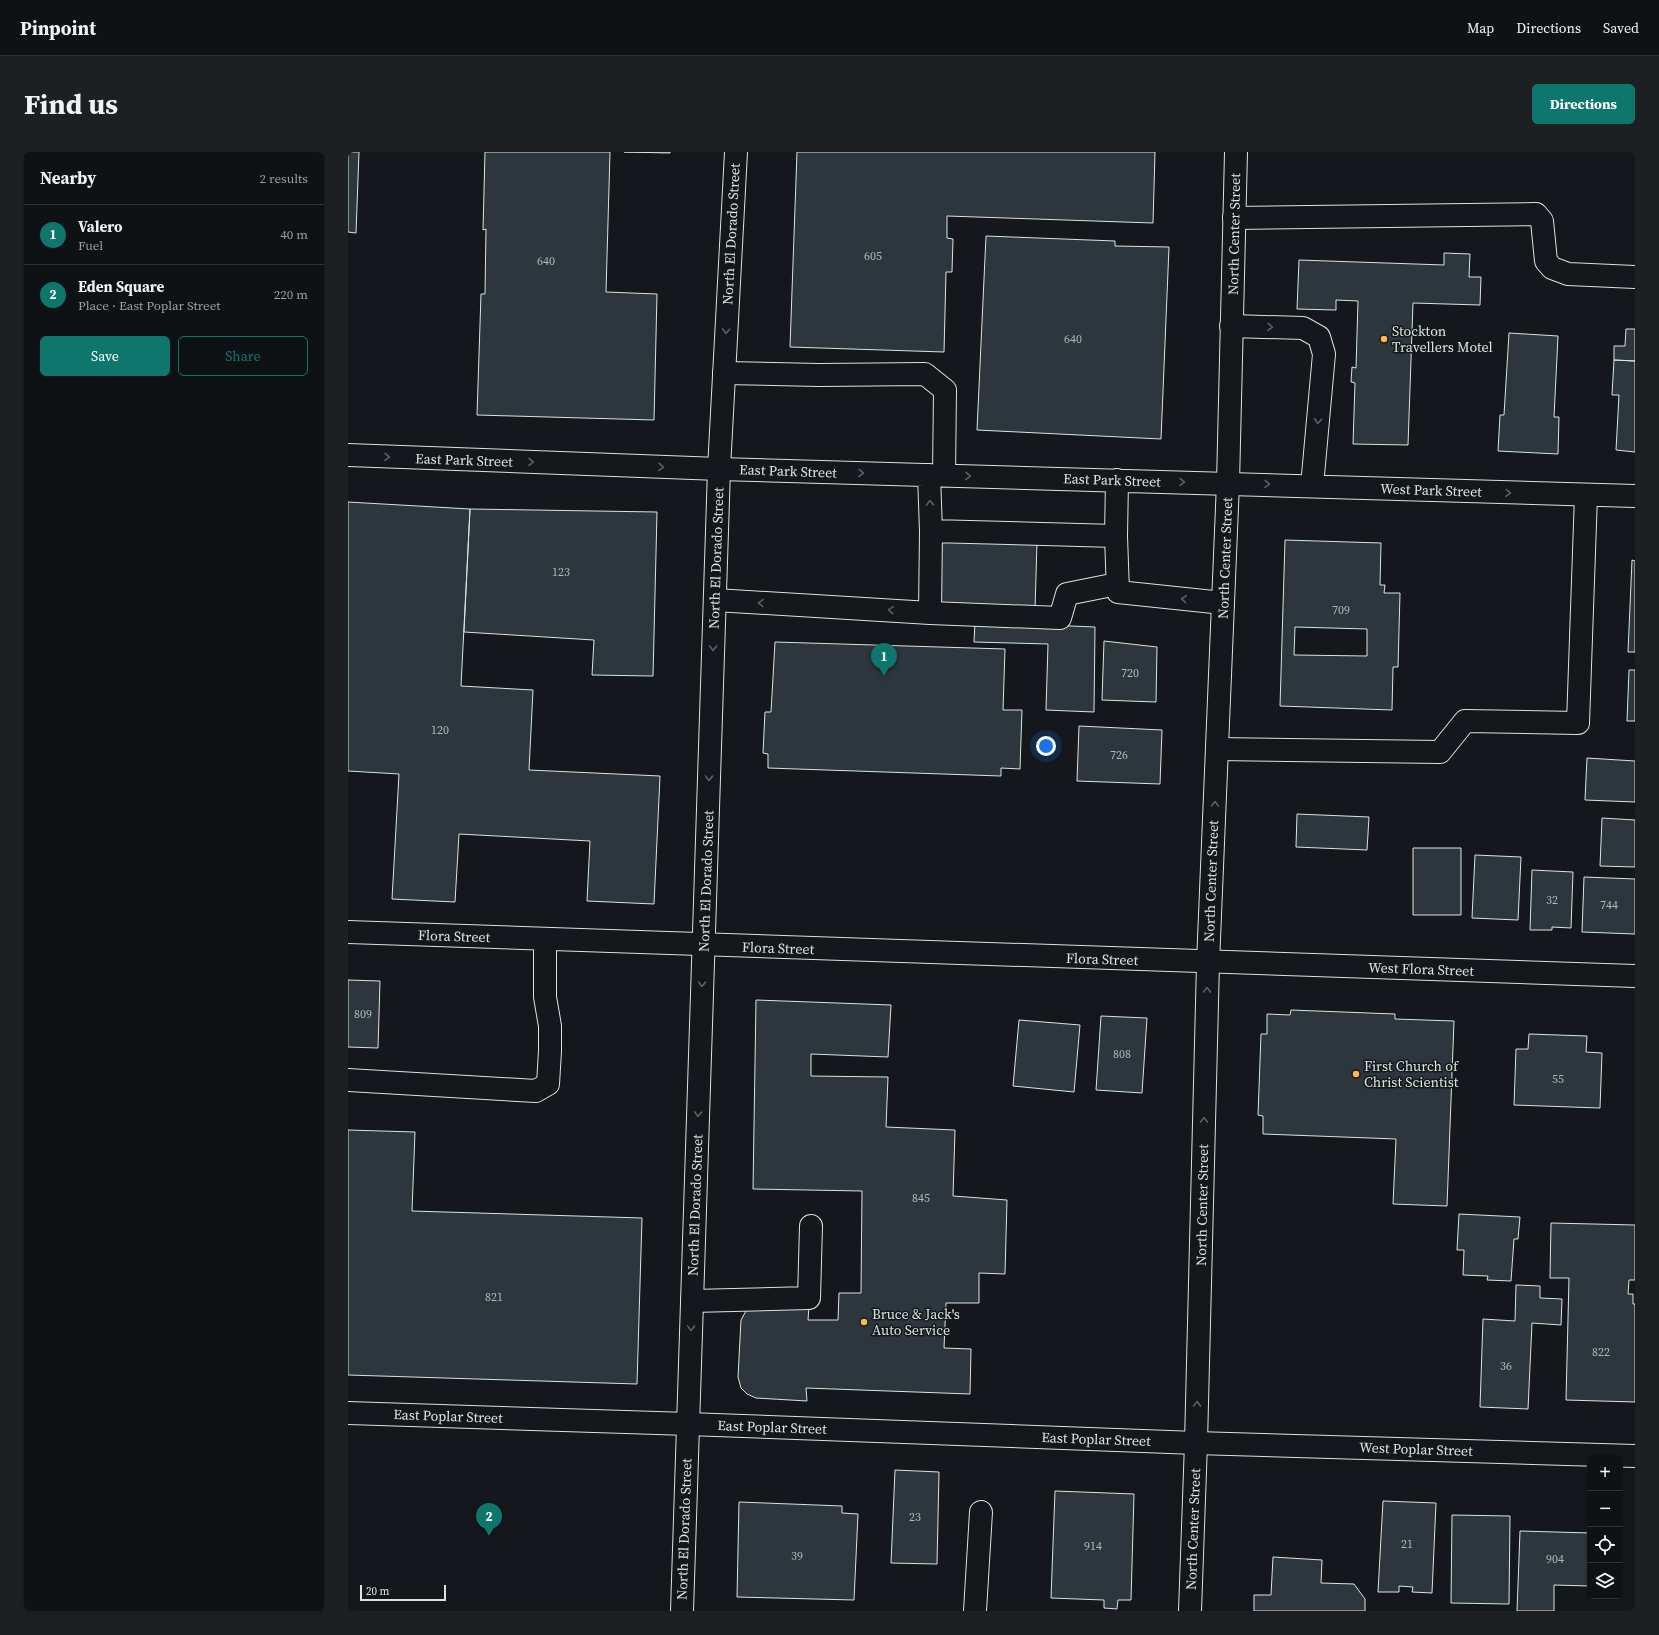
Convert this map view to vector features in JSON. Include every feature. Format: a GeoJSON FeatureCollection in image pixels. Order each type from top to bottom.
{"type":"FeatureCollection","features":[{"type":"Feature","properties":{"kind":"street","name":"North El Dorado Street"},"geometry":{"type":"LineString","coordinates":[[682,1611],[719,469],[736,152]]}},
{"type":"Feature","properties":{"kind":"street","name":"North Center Street"},"geometry":{"type":"LineString","coordinates":[[1190,1611],[1196,1443],[1208,962],[1228,483],[1236,152]]}},
{"type":"Feature","properties":{"kind":"street"},"geometry":{"type":"LineString","coordinates":[[1234,218],[1290,216],[1536,214],[1542,221],[1546,262],[1552,268],[1568,274],[1635,277]]}},
{"type":"Feature","properties":{"kind":"street"},"geometry":{"type":"LineString","coordinates":[[1231,326],[1303,328],[1319,337],[1324,354],[1312,486]]}},
{"type":"Feature","properties":{"kind":"street"},"geometry":{"type":"LineString","coordinates":[[724,373],[819,375],[925,374],[945,390],[931,531],[930,613]]}},
{"type":"Feature","properties":{"kind":"street","name":"East Park Street"},"geometry":{"type":"LineString","coordinates":[[348,455],[719,469],[1228,483]]}},
{"type":"Feature","properties":{"kind":"street"},"geometry":{"type":"LineString","coordinates":[[1116,480],[1117,588]]}},
{"type":"Feature","properties":{"kind":"street","name":"West Park Street"},"geometry":{"type":"LineString","coordinates":[[1228,483],[1635,496]]}},
{"type":"Feature","properties":{"kind":"street"},"geometry":{"type":"LineString","coordinates":[[1217,749],[1440,752],[1465,720],[1578,723],[1586,495]]}},
{"type":"Feature","properties":{"kind":"street"},"geometry":{"type":"LineString","coordinates":[[931,531],[1116,536]]}},
{"type":"Feature","properties":{"kind":"street"},"geometry":{"type":"LineString","coordinates":[[715,600],[930,613],[1060,618],[1067,594],[1117,588],[1223,603]]}},
{"type":"Feature","properties":{"kind":"street","name":"Flora Street"},"geometry":{"type":"LineString","coordinates":[[348,932],[1208,962]]}},
{"type":"Feature","properties":{"kind":"street"},"geometry":{"type":"LineString","coordinates":[[348,1080],[536,1091],[548,1084],[550,1026],[546,997],[545,939]]}},
{"type":"Feature","properties":{"kind":"street","name":"West Flora Street"},"geometry":{"type":"LineString","coordinates":[[1208,962],[1635,976]]}},
{"type":"Feature","properties":{"kind":"street"},"geometry":{"type":"LineString","coordinates":[[692,1301],[809,1298],[811,1226]]}},
{"type":"Feature","properties":{"kind":"street","name":"East Poplar Street"},"geometry":{"type":"LineString","coordinates":[[348,1414],[688,1424],[1196,1443]]}},
{"type":"Feature","properties":{"kind":"street","name":"West Poplar Street"},"geometry":{"type":"LineString","coordinates":[[1196,1443],[1635,1456]]}},
{"type":"Feature","properties":{"kind":"street"},"geometry":{"type":"LineString","coordinates":[[975,1611],[981,1512]]}},
{"type":"Feature","properties":{"kind":"building"},"geometry":{"type":"Polygon","coordinates":[[[348,152],[359,152],[356,233],[348,232],[348,152]]]}},
{"type":"Feature","properties":{"kind":"building"},"geometry":{"type":"Polygon","coordinates":[[[485,152],[610,152],[606,292],[657,294],[654,420],[477,415],[481,294],[485,294],[486,229],[483,230],[485,152]]]}},
{"type":"Feature","properties":{"kind":"building"},"geometry":{"type":"Polygon","coordinates":[[[624,152],[670,152],[670,153],[624,152]]]}},
{"type":"Feature","properties":{"kind":"building"},"geometry":{"type":"Polygon","coordinates":[[[797,152],[1155,152],[1153,223],[947,216],[947,238],[953,239],[952,272],[946,272],[944,352],[790,347],[797,152]]]}},
{"type":"Feature","properties":{"kind":"building"},"geometry":{"type":"Polygon","coordinates":[[[986,236],[1115,241],[1115,246],[1169,247],[1161,439],[977,430],[986,236]]]}},
{"type":"Feature","properties":{"kind":"building","name":"Stockton Travellers Motel"},"geometry":{"type":"Polygon","coordinates":[[[1444,253],[1470,254],[1469,277],[1481,277],[1480,305],[1413,303],[1408,445],[1353,444],[1355,383],[1351,382],[1352,367],[1356,368],[1358,301],[1336,300],[1336,310],[1297,309],[1299,260],[1444,265],[1444,253]]]}},
{"type":"Feature","properties":{"kind":"building"},"geometry":{"type":"Polygon","coordinates":[[[1626,329],[1635,329],[1635,361],[1614,360],[1614,346],[1625,346],[1626,329]]]}},
{"type":"Feature","properties":{"kind":"building"},"geometry":{"type":"Polygon","coordinates":[[[1509,333],[1558,336],[1554,417],[1559,417],[1558,454],[1498,451],[1500,415],[1504,415],[1509,333]]]}},
{"type":"Feature","properties":{"kind":"building"},"geometry":{"type":"Polygon","coordinates":[[[1614,360],[1635,361],[1635,452],[1616,450],[1619,395],[1612,395],[1614,360]]]}},
{"type":"Feature","properties":{"kind":"building"},"geometry":{"type":"Polygon","coordinates":[[[348,502],[470,509],[461,686],[533,690],[529,770],[660,776],[654,904],[587,901],[590,841],[459,834],[455,902],[392,899],[399,774],[348,771],[348,502]]]}},
{"type":"Feature","properties":{"kind":"building"},"geometry":{"type":"Polygon","coordinates":[[[470,509],[657,512],[653,676],[592,675],[594,640],[464,632],[470,509]]]}},
{"type":"Feature","properties":{"kind":"building"},"geometry":{"type":"Polygon","coordinates":[[[940,538],[1037,542],[1035,610],[939,608],[940,538]]]}},
{"type":"Feature","properties":{"kind":"building"},"geometry":{"type":"Polygon","coordinates":[[[1285,540],[1381,543],[1380,585],[1385,585],[1384,593],[1400,593],[1398,667],[1393,667],[1392,710],[1280,706],[1285,540]],[[1295,627],[1294,655],[1367,656],[1367,629],[1295,627]]]}},
{"type":"Feature","properties":{"kind":"building"},"geometry":{"type":"Polygon","coordinates":[[[1632,560],[1635,561],[1635,652],[1628,652],[1632,560]]]}},
{"type":"Feature","properties":{"kind":"building"},"geometry":{"type":"Polygon","coordinates":[[[975,622],[1095,627],[1094,712],[1046,710],[1048,644],[974,642],[975,622]]]}},
{"type":"Feature","properties":{"kind":"building"},"geometry":{"type":"Polygon","coordinates":[[[1104,641],[1157,647],[1156,702],[1102,700],[1104,641]]]}},
{"type":"Feature","properties":{"kind":"building"},"geometry":{"type":"Polygon","coordinates":[[[775,642],[1005,649],[1003,710],[1022,710],[1020,769],[1001,768],[1001,776],[768,768],[768,754],[763,753],[765,712],[771,712],[775,642]]]}},
{"type":"Feature","properties":{"kind":"building"},"geometry":{"type":"Polygon","coordinates":[[[1629,670],[1635,670],[1635,721],[1627,721],[1629,670]]]}},
{"type":"Feature","properties":{"kind":"building"},"geometry":{"type":"Polygon","coordinates":[[[1079,726],[1162,730],[1160,784],[1077,781],[1079,726]]]}},
{"type":"Feature","properties":{"kind":"building"},"geometry":{"type":"Polygon","coordinates":[[[1587,758],[1635,761],[1635,802],[1585,800],[1587,758]]]}},
{"type":"Feature","properties":{"kind":"building"},"geometry":{"type":"Polygon","coordinates":[[[1297,814],[1369,817],[1367,850],[1296,847],[1297,814]]]}},
{"type":"Feature","properties":{"kind":"building"},"geometry":{"type":"Polygon","coordinates":[[[1602,818],[1635,820],[1635,867],[1600,866],[1602,818]]]}},
{"type":"Feature","properties":{"kind":"building"},"geometry":{"type":"Polygon","coordinates":[[[1413,848],[1461,848],[1461,915],[1413,915],[1413,848]]]}},
{"type":"Feature","properties":{"kind":"building"},"geometry":{"type":"Polygon","coordinates":[[[1475,855],[1521,857],[1518,920],[1472,918],[1475,855]]]}},
{"type":"Feature","properties":{"kind":"building"},"geometry":{"type":"Polygon","coordinates":[[[1532,870],[1573,872],[1571,928],[1552,927],[1552,930],[1530,930],[1532,870]]]}},
{"type":"Feature","properties":{"kind":"building"},"geometry":{"type":"Polygon","coordinates":[[[1584,877],[1635,879],[1635,934],[1582,932],[1584,877]]]}},
{"type":"Feature","properties":{"kind":"building"},"geometry":{"type":"Polygon","coordinates":[[[348,980],[380,981],[378,1048],[348,1047],[348,980]]]}},
{"type":"Feature","properties":{"kind":"building"},"geometry":{"type":"Polygon","coordinates":[[[756,1000],[891,1005],[888,1057],[811,1054],[811,1076],[888,1077],[886,1127],[955,1130],[953,1196],[1007,1200],[1005,1274],[979,1273],[979,1303],[946,1303],[944,1348],[971,1349],[970,1394],[806,1388],[807,1401],[756,1398],[747,1394],[741,1388],[738,1377],[741,1320],[746,1311],[751,1307],[809,1307],[808,1320],[838,1320],[839,1293],[861,1293],[862,1191],[753,1189],[756,1000]]]}},
{"type":"Feature","properties":{"kind":"building","name":"First Church of Christ Scientist"},"geometry":{"type":"Polygon","coordinates":[[[1291,1010],[1395,1014],[1395,1019],[1454,1021],[1447,1206],[1393,1204],[1396,1139],[1263,1134],[1263,1116],[1258,1115],[1261,1034],[1267,1034],[1267,1014],[1290,1015],[1291,1010]]]}},
{"type":"Feature","properties":{"kind":"building"},"geometry":{"type":"Polygon","coordinates":[[[1101,1016],[1147,1018],[1142,1093],[1096,1090],[1101,1016]]]}},
{"type":"Feature","properties":{"kind":"building"},"geometry":{"type":"Polygon","coordinates":[[[1019,1020],[1080,1025],[1074,1092],[1013,1086],[1019,1020]]]}},
{"type":"Feature","properties":{"kind":"building"},"geometry":{"type":"Polygon","coordinates":[[[1529,1034],[1587,1036],[1586,1052],[1602,1053],[1600,1108],[1514,1105],[1516,1049],[1528,1049],[1529,1034]]]}},
{"type":"Feature","properties":{"kind":"building"},"geometry":{"type":"Polygon","coordinates":[[[348,1130],[415,1132],[412,1211],[642,1218],[637,1384],[348,1375],[348,1130]]]}},
{"type":"Feature","properties":{"kind":"building"},"geometry":{"type":"Polygon","coordinates":[[[1459,1214],[1520,1217],[1518,1239],[1514,1239],[1511,1281],[1487,1280],[1488,1276],[1463,1275],[1464,1250],[1457,1250],[1459,1214]]]}},
{"type":"Feature","properties":{"kind":"building"},"geometry":{"type":"Polygon","coordinates":[[[1551,1223],[1635,1225],[1635,1280],[1629,1280],[1628,1294],[1633,1294],[1633,1304],[1635,1304],[1635,1402],[1566,1400],[1569,1278],[1550,1278],[1551,1223]]]}},
{"type":"Feature","properties":{"kind":"building"},"geometry":{"type":"Polygon","coordinates":[[[1516,1285],[1540,1286],[1540,1298],[1562,1299],[1561,1325],[1532,1323],[1528,1409],[1480,1407],[1483,1319],[1515,1321],[1516,1285]]]}},
{"type":"Feature","properties":{"kind":"building"},"geometry":{"type":"Polygon","coordinates":[[[895,1470],[939,1472],[937,1564],[891,1563],[895,1470]]]}},
{"type":"Feature","properties":{"kind":"building"},"geometry":{"type":"Polygon","coordinates":[[[1055,1491],[1134,1494],[1131,1600],[1118,1600],[1117,1609],[1104,1608],[1104,1600],[1051,1598],[1055,1491]]]}},
{"type":"Feature","properties":{"kind":"building"},"geometry":{"type":"Polygon","coordinates":[[[1383,1501],[1436,1503],[1432,1593],[1412,1592],[1413,1587],[1399,1586],[1399,1592],[1378,1592],[1383,1501]]]}},
{"type":"Feature","properties":{"kind":"building"},"geometry":{"type":"Polygon","coordinates":[[[739,1502],[842,1506],[842,1513],[858,1514],[854,1600],[737,1597],[739,1502]]]}},
{"type":"Feature","properties":{"kind":"building"},"geometry":{"type":"Polygon","coordinates":[[[1452,1515],[1510,1516],[1509,1604],[1451,1603],[1452,1515]]]}},
{"type":"Feature","properties":{"kind":"building"},"geometry":{"type":"Polygon","coordinates":[[[1520,1531],[1587,1533],[1587,1586],[1554,1585],[1554,1611],[1517,1611],[1520,1531]]]}},
{"type":"Feature","properties":{"kind":"building"},"geometry":{"type":"Polygon","coordinates":[[[1273,1557],[1322,1560],[1321,1583],[1354,1584],[1365,1599],[1365,1611],[1254,1611],[1254,1595],[1271,1595],[1273,1557]]]}},
{"type":"Feature","properties":{"kind":"place","name":"Stockton Travellers Motel"},"geometry":{"type":"Point","coordinates":[1384,339]}},
{"type":"Feature","properties":{"kind":"place","name":"Valero"},"geometry":{"type":"Point","coordinates":[884,676]}},
{"type":"Feature","properties":{"kind":"place","name":"First Church of Christ Scientist"},"geometry":{"type":"Point","coordinates":[1356,1074]}},
{"type":"Feature","properties":{"kind":"place","name":"Bruce & Jack's Auto Service"},"geometry":{"type":"Point","coordinates":[864,1322]}},
{"type":"Feature","properties":{"kind":"place","name":"Eden Square"},"geometry":{"type":"Point","coordinates":[489,1536]}}]}
